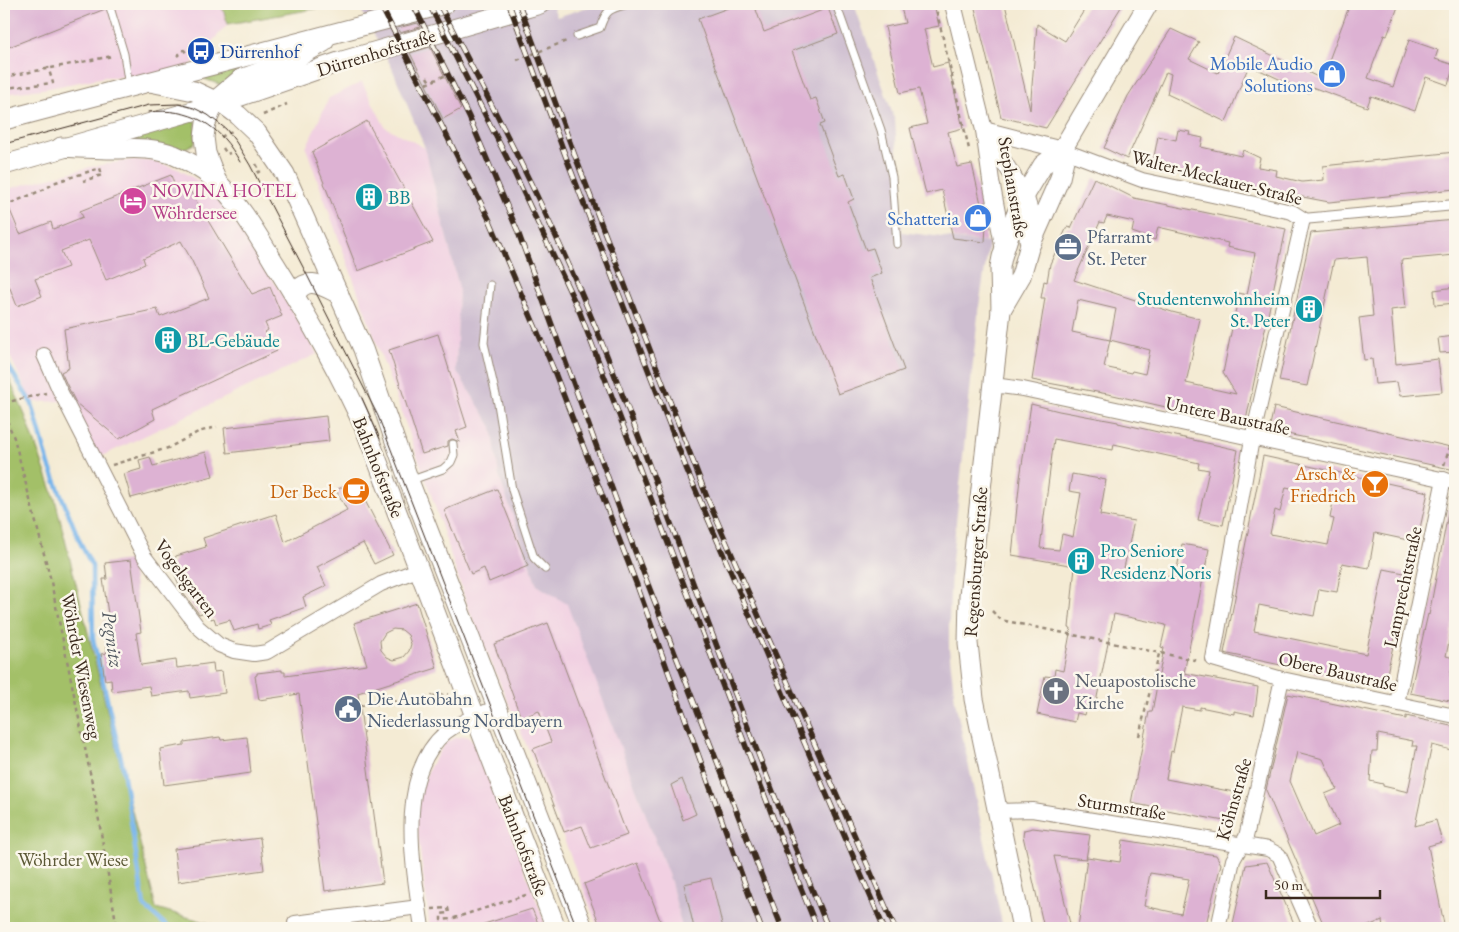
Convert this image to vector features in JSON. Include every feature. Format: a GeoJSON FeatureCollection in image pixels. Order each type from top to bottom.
{"type":"FeatureCollection","features":[{"type":"Feature","properties":{"kind":"main road","name":"Dürrenhofstraße"},"geometry":{"type":"LineString","coordinates":[[4,120],[445,4]]}},
{"type":"Feature","properties":{"kind":"main road","name":"Dürrenhofstraße"},"geometry":{"type":"LineString","coordinates":[[4,164],[217,103],[348,60],[540,4]]}},
{"type":"Feature","properties":{"kind":"main road","name":"Regensburger Straße"},"geometry":{"type":"LineString","coordinates":[[1022,928],[973,693],[968,625],[972,563],[1001,312],[1000,267],[1013,222],[1025,195],[1043,165],[1062,150],[1148,4]]}},
{"type":"Feature","properties":{"kind":"main road","name":"Dürrenhofstraße"},"geometry":{"type":"LineString","coordinates":[[217,103],[242,79],[293,60],[347,29]]}},
{"type":"Feature","properties":{"kind":"main road","name":"Bahnhofstraße"},"geometry":{"type":"LineString","coordinates":[[150,82],[194,91],[217,103],[247,123],[268,146],[285,174],[369,366],[409,481],[583,928]]}},
{"type":"Feature","properties":{"kind":"main road"},"geometry":{"type":"LineString","coordinates":[[217,103],[206,123],[205,144],[218,183]]}},
{"type":"Feature","properties":{"kind":"main road","name":"Dürrenhofstraße"},"geometry":{"type":"LineString","coordinates":[[4,106],[49,108]]}},
{"type":"Feature","properties":{"kind":"main road","name":"Bahnhofstraße"},"geometry":{"type":"LineString","coordinates":[[61,148],[142,148],[160,151],[197,166],[218,183],[251,224],[328,354],[355,407],[420,569],[556,928]]}},
{"type":"Feature","properties":{"kind":"main road","name":"Regensburger Straße"},"geometry":{"type":"LineString","coordinates":[[1001,312],[1021,276],[1030,248],[1060,178],[1064,160],[1062,150]]}},
{"type":"Feature","properties":{"kind":"main road"},"geometry":{"type":"LineString","coordinates":[[295,296],[302,287],[311,283],[321,285],[339,294]]}},
{"type":"Feature","properties":{"kind":"street","name":"Stephanstraße"},"geometry":{"type":"LineString","coordinates":[[953,4],[984,130],[1004,250]]}},
{"type":"Feature","properties":{"kind":"street","name":"Stephanstraße"},"geometry":{"type":"LineString","coordinates":[[984,130],[1062,150]]}},
{"type":"Feature","properties":{"kind":"street","name":"Stephanstraße"},"geometry":{"type":"LineString","coordinates":[[984,130],[1025,195]]}},
{"type":"Feature","properties":{"kind":"street","name":"Walter-Meckauer-Straße"},"geometry":{"type":"LineString","coordinates":[[1062,150],[1142,180],[1292,212],[1303,219],[1455,205]]}},
{"type":"Feature","properties":{"kind":"street","name":"Regensburger Straße"},"geometry":{"type":"LineString","coordinates":[[1025,195],[1030,211],[1026,229],[1030,248]]}},
{"type":"Feature","properties":{"kind":"street"},"geometry":{"type":"LineString","coordinates":[[1213,659],[1252,439],[1303,219]]}},
{"type":"Feature","properties":{"kind":"street","name":"Vogelsgarten"},"geometry":{"type":"LineString","coordinates":[[44,355],[144,556],[198,628],[219,645],[234,651],[254,654],[267,652],[381,584],[420,569]]}},
{"type":"Feature","properties":{"kind":"street","name":"Untere Baustraße"},"geometry":{"type":"LineString","coordinates":[[993,385],[1023,389],[1446,480]]}},
{"type":"Feature","properties":{"kind":"street","name":"Lamprechtstraße"},"geometry":{"type":"LineString","coordinates":[[1397,703],[1446,480]]}},
{"type":"Feature","properties":{"kind":"street","name":"Obere Baustraße"},"geometry":{"type":"LineString","coordinates":[[1213,659],[1282,679],[1455,716]]}},
{"type":"Feature","properties":{"kind":"street","name":"Köhnstraße"},"geometry":{"type":"LineString","coordinates":[[1218,928],[1233,860],[1246,837],[1282,679]]}},
{"type":"Feature","properties":{"kind":"street"},"geometry":{"type":"LineString","coordinates":[[422,928],[411,830],[414,793],[421,770],[433,747],[447,732],[497,706]]}},
{"type":"Feature","properties":{"kind":"street","name":"Sturmstraße"},"geometry":{"type":"LineString","coordinates":[[997,810],[1032,810],[1268,849],[1279,855],[1310,928]]}},
{"type":"Feature","properties":{"kind":"street"},"geometry":{"type":"LineString","coordinates":[[295,923],[419,907]]}},
{"type":"Feature","properties":{"kind":"lane"},"geometry":{"type":"LineString","coordinates":[[109,4],[124,54],[129,87]]}},
{"type":"Feature","properties":{"kind":"lane"},"geometry":{"type":"LineString","coordinates":[[577,36],[600,28],[604,14],[628,4]]}},
{"type":"Feature","properties":{"kind":"lane"},"geometry":{"type":"LineString","coordinates":[[836,4],[881,130],[892,177],[898,244]]}},
{"type":"Feature","properties":{"kind":"lane"},"geometry":{"type":"LineString","coordinates":[[490,284],[484,343],[498,404],[512,490],[534,558],[545,569]]}},
{"type":"Feature","properties":{"kind":"lane"},"geometry":{"type":"LineString","coordinates":[[409,481],[446,467],[454,455],[453,444]]}},
{"type":"Feature","properties":{"kind":"path"},"geometry":{"type":"LineString","coordinates":[[935,4],[966,134]]}},
{"type":"Feature","properties":{"kind":"path"},"geometry":{"type":"LineString","coordinates":[[517,60],[577,36]]}},
{"type":"Feature","properties":{"kind":"path"},"geometry":{"type":"LineString","coordinates":[[4,77],[124,54]]}},
{"type":"Feature","properties":{"kind":"path"},"geometry":{"type":"LineString","coordinates":[[4,88],[53,83],[48,68]]}},
{"type":"Feature","properties":{"kind":"path"},"geometry":{"type":"LineString","coordinates":[[426,84],[444,76]]}},
{"type":"Feature","properties":{"kind":"path"},"geometry":{"type":"LineString","coordinates":[[427,77],[430,82]]}},
{"type":"Feature","properties":{"kind":"path"},"geometry":{"type":"LineString","coordinates":[[205,144],[287,104]]}},
{"type":"Feature","properties":{"kind":"path"},"geometry":{"type":"LineString","coordinates":[[4,206],[56,182],[100,168],[102,174],[83,181]]}},
{"type":"Feature","properties":{"kind":"path"},"geometry":{"type":"LineString","coordinates":[[4,403],[52,392]]}},
{"type":"Feature","properties":{"kind":"path","name":"Wöhrder Wiesenweg"},"geometry":{"type":"LineString","coordinates":[[4,414],[14,438],[50,577],[95,797],[117,928]]}},
{"type":"Feature","properties":{"kind":"path"},"geometry":{"type":"LineString","coordinates":[[99,468],[168,448],[198,432],[217,427]]}},
{"type":"Feature","properties":{"kind":"path"},"geometry":{"type":"LineString","coordinates":[[1446,480],[1452,441],[1455,439]]}},
{"type":"Feature","properties":{"kind":"path"},"geometry":{"type":"LineString","coordinates":[[992,611],[1001,620],[1196,661],[1213,659]]}},
{"type":"Feature","properties":{"kind":"path"},"geometry":{"type":"LineString","coordinates":[[1139,736],[1159,654]]}},
{"type":"Feature","properties":{"kind":"path"},"geometry":{"type":"LineString","coordinates":[[360,706],[452,693]]}},
{"type":"Feature","properties":{"kind":"path"},"geometry":{"type":"LineString","coordinates":[[434,909],[448,908],[449,913],[440,914],[441,920],[451,919],[542,890]]}},
{"type":"Feature","properties":{"kind":"shaded area"},"geometry":{"type":"Polygon","coordinates":[[[4,4],[221,4],[228,24],[189,67],[155,76],[105,77],[49,88],[4,94],[4,4]]]}},
{"type":"Feature","properties":{"kind":"shaded area"},"geometry":{"type":"Polygon","coordinates":[[[358,4],[552,4],[557,17],[597,4],[854,4],[895,121],[902,232],[989,243],[979,306],[951,569],[949,649],[955,701],[1003,928],[682,928],[671,882],[567,604],[537,585],[499,476],[492,427],[456,370],[459,288],[425,148],[392,68],[358,4]]]}},
{"type":"Feature","properties":{"kind":"shaded area"},"geometry":{"type":"Polygon","coordinates":[[[362,82],[385,127],[425,148],[459,288],[456,370],[492,427],[499,476],[537,585],[567,603],[671,882],[682,928],[598,928],[540,777],[468,608],[431,494],[306,148],[329,98],[362,82]]]}},
{"type":"Feature","properties":{"kind":"shaded area"},"geometry":{"type":"Polygon","coordinates":[[[131,160],[152,161],[178,169],[197,180],[214,195],[245,237],[296,317],[317,354],[100,457],[64,401],[32,402],[4,344],[4,190],[90,167],[131,160]]]}},
{"type":"Feature","properties":{"kind":"shaded area"},"geometry":{"type":"Polygon","coordinates":[[[465,736],[470,738],[476,745],[547,928],[430,928],[416,820],[422,785],[431,765],[445,743],[454,738],[465,736]]]}},
{"type":"Feature","properties":{"kind":"green space"},"geometry":{"type":"Polygon","coordinates":[[[221,4],[343,4],[228,24],[221,4]]]}},
{"type":"Feature","properties":{"kind":"green space"},"geometry":{"type":"Polygon","coordinates":[[[239,67],[240,69],[221,85],[204,77],[239,67]]]}},
{"type":"Feature","properties":{"kind":"green space"},"geometry":{"type":"Polygon","coordinates":[[[193,120],[196,122],[195,143],[182,150],[129,141],[129,139],[193,120]]]}},
{"type":"Feature","properties":{"kind":"green space","name":"Wöhrder Wiese"},"geometry":{"type":"Polygon","coordinates":[[[4,367],[25,415],[55,499],[156,908],[225,928],[4,928],[4,367]]]}},
{"type":"Feature","properties":{"kind":"building"},"geometry":{"type":"Polygon","coordinates":[[[4,4],[104,4],[105,9],[4,49],[4,4]]]}},
{"type":"Feature","properties":{"kind":"building"},"geometry":{"type":"Polygon","coordinates":[[[739,4],[754,4],[764,32],[828,8],[838,34],[792,51],[810,100],[816,98],[825,123],[820,125],[839,176],[845,174],[854,199],[848,202],[866,250],[873,248],[882,273],[870,278],[904,370],[838,394],[698,19],[739,4]]]}},
{"type":"Feature","properties":{"kind":"building"},"geometry":{"type":"Polygon","coordinates":[[[900,4],[934,4],[939,26],[924,29],[933,67],[948,63],[963,128],[948,132],[957,167],[972,164],[986,226],[985,242],[953,238],[942,190],[926,194],[910,128],[927,124],[919,89],[900,93],[885,27],[905,23],[900,4]]]}},
{"type":"Feature","properties":{"kind":"building"},"geometry":{"type":"Polygon","coordinates":[[[974,4],[1005,4],[1030,110],[1037,24],[1065,41],[1088,4],[1123,4],[1046,128],[1001,117],[974,4]]]}},
{"type":"Feature","properties":{"kind":"building"},"geometry":{"type":"Polygon","coordinates":[[[1350,4],[1399,4],[1387,36],[1384,35],[1368,78],[1393,87],[1409,40],[1438,50],[1435,59],[1454,65],[1448,85],[1426,77],[1415,111],[1371,96],[1367,107],[1312,87],[1309,93],[1249,65],[1226,122],[1167,94],[1171,74],[1166,72],[1127,159],[1104,148],[1128,96],[1171,29],[1199,42],[1189,59],[1218,73],[1234,37],[1322,79],[1350,4]]]}},
{"type":"Feature","properties":{"kind":"building"},"geometry":{"type":"Polygon","coordinates":[[[418,23],[420,27],[400,33],[397,28],[418,23]]]}},
{"type":"Feature","properties":{"kind":"building"},"geometry":{"type":"Polygon","coordinates":[[[430,47],[461,109],[443,119],[410,53],[430,47]]]}},
{"type":"Feature","properties":{"kind":"building","name":"BB"},"geometry":{"type":"Polygon","coordinates":[[[367,121],[433,242],[358,271],[312,152],[367,121]]]}},
{"type":"Feature","properties":{"kind":"building"},"geometry":{"type":"Polygon","coordinates":[[[1178,130],[1190,132],[1189,135],[1203,138],[1201,147],[1241,156],[1243,150],[1260,158],[1258,167],[1277,170],[1276,176],[1302,182],[1324,180],[1323,166],[1455,152],[1455,189],[1329,202],[1152,167],[1158,136],[1176,140],[1178,130]]]}},
{"type":"Feature","properties":{"kind":"building","name":"BL-Gebäude"},"geometry":{"type":"Polygon","coordinates":[[[171,175],[178,196],[189,189],[252,294],[270,287],[282,316],[265,323],[268,330],[265,332],[277,351],[152,409],[155,419],[119,439],[76,403],[67,385],[61,372],[69,368],[64,329],[157,309],[160,317],[209,298],[192,261],[181,241],[143,258],[145,264],[106,280],[89,240],[61,251],[68,267],[35,279],[42,296],[17,306],[4,273],[4,196],[20,234],[51,222],[53,229],[83,217],[80,211],[171,175]]]}},
{"type":"Feature","properties":{"kind":"building"},"geometry":{"type":"Polygon","coordinates":[[[1094,178],[1134,198],[1286,229],[1245,425],[1113,395],[1032,380],[1045,298],[1041,298],[1044,281],[1047,282],[1050,264],[1067,227],[1071,228],[1094,178]],[[1107,216],[1104,223],[1100,222],[1074,280],[1172,312],[1200,319],[1186,383],[1236,394],[1223,373],[1239,293],[1247,295],[1255,253],[1227,247],[1228,243],[1158,227],[1155,240],[1132,232],[1134,222],[1107,216]],[[1078,300],[1072,332],[1110,340],[1116,309],[1078,300]],[[1110,340],[1104,367],[1145,374],[1150,350],[1110,340]]]}},
{"type":"Feature","properties":{"kind":"building","name":"Studentenwohnheim St. Peter"},"geometry":{"type":"Polygon","coordinates":[[[1455,220],[1455,255],[1401,260],[1406,308],[1391,310],[1396,364],[1438,359],[1442,392],[1400,396],[1397,382],[1375,384],[1372,359],[1364,360],[1359,318],[1373,316],[1367,257],[1334,260],[1307,386],[1279,381],[1311,233],[1455,220]]]}},
{"type":"Feature","properties":{"kind":"building"},"geometry":{"type":"Polygon","coordinates":[[[1455,287],[1455,303],[1435,305],[1434,290],[1455,287]]]}},
{"type":"Feature","properties":{"kind":"building"},"geometry":{"type":"Polygon","coordinates":[[[438,334],[467,427],[456,431],[460,442],[452,439],[448,441],[448,446],[422,454],[389,350],[438,334]]]}},
{"type":"Feature","properties":{"kind":"building"},"geometry":{"type":"Polygon","coordinates":[[[1455,336],[1455,352],[1440,353],[1438,338],[1455,336]]]}},
{"type":"Feature","properties":{"kind":"building"},"geometry":{"type":"Polygon","coordinates":[[[1031,404],[1238,450],[1223,525],[1198,520],[1209,470],[1198,468],[1199,463],[1114,444],[1113,450],[1054,439],[1040,548],[1059,550],[1062,534],[1073,537],[1081,493],[1069,491],[1072,474],[1106,480],[1100,515],[1134,521],[1124,568],[1175,578],[1182,544],[1209,549],[1184,673],[1258,687],[1254,715],[1234,711],[1234,714],[1200,707],[1200,710],[1182,707],[1166,779],[1234,792],[1229,822],[1131,803],[1149,712],[1152,712],[1164,648],[1161,647],[1166,625],[1114,614],[1095,707],[1087,706],[1085,715],[1077,713],[1075,722],[1037,714],[1045,676],[1054,677],[1055,669],[1063,671],[1071,628],[1069,628],[1075,566],[1012,555],[1020,478],[1031,404]]]}},
{"type":"Feature","properties":{"kind":"building"},"geometry":{"type":"Polygon","coordinates":[[[1274,407],[1455,448],[1455,470],[1269,430],[1274,407]]]}},
{"type":"Feature","properties":{"kind":"building"},"geometry":{"type":"Polygon","coordinates":[[[326,416],[329,441],[227,453],[224,428],[326,416]]]}},
{"type":"Feature","properties":{"kind":"building"},"geometry":{"type":"Polygon","coordinates":[[[206,452],[213,476],[131,498],[124,474],[141,469],[139,460],[150,457],[153,466],[206,452]]]}},
{"type":"Feature","properties":{"kind":"building"},"geometry":{"type":"Polygon","coordinates":[[[1263,456],[1428,492],[1417,542],[1375,533],[1369,568],[1342,563],[1337,592],[1319,589],[1314,616],[1259,605],[1254,631],[1366,654],[1384,569],[1409,574],[1384,687],[1224,653],[1263,456]],[[1286,487],[1280,512],[1275,510],[1270,534],[1328,545],[1334,519],[1330,518],[1334,497],[1286,487]]]}},
{"type":"Feature","properties":{"kind":"building"},"geometry":{"type":"Polygon","coordinates":[[[355,481],[393,555],[374,564],[363,543],[317,567],[326,586],[303,597],[306,607],[269,620],[271,625],[258,629],[257,624],[234,631],[230,620],[216,624],[214,618],[211,619],[208,611],[199,614],[180,589],[172,565],[176,556],[206,547],[203,538],[276,514],[285,542],[347,510],[336,490],[355,481]]]}},
{"type":"Feature","properties":{"kind":"building"},"geometry":{"type":"Polygon","coordinates":[[[497,489],[528,566],[489,582],[484,568],[471,574],[444,510],[497,489]]]}},
{"type":"Feature","properties":{"kind":"building"},"geometry":{"type":"Polygon","coordinates":[[[1449,508],[1455,509],[1455,613],[1446,656],[1454,658],[1450,676],[1455,677],[1455,702],[1410,693],[1429,615],[1449,508]]]}},
{"type":"Feature","properties":{"kind":"building"},"geometry":{"type":"Polygon","coordinates":[[[131,560],[141,632],[136,633],[141,665],[176,660],[177,668],[213,663],[214,672],[222,671],[225,693],[190,698],[189,691],[151,696],[149,686],[112,691],[111,679],[105,680],[101,654],[107,653],[103,622],[109,621],[103,579],[107,579],[105,563],[131,560]]]}},
{"type":"Feature","properties":{"kind":"building"},"geometry":{"type":"Polygon","coordinates":[[[417,603],[437,668],[358,693],[383,883],[325,891],[299,694],[259,700],[255,676],[257,673],[282,670],[282,672],[285,672],[285,676],[367,665],[354,623],[417,603]],[[393,629],[385,633],[380,641],[381,650],[387,657],[394,660],[404,657],[409,651],[411,644],[408,635],[402,630],[393,629]]]}},
{"type":"Feature","properties":{"kind":"building"},"geometry":{"type":"Polygon","coordinates":[[[548,623],[627,835],[591,848],[582,826],[564,832],[533,749],[551,742],[539,711],[521,718],[494,644],[548,623]]]}},
{"type":"Feature","properties":{"kind":"building"},"geometry":{"type":"Polygon","coordinates":[[[1288,694],[1406,719],[1406,716],[1455,727],[1455,751],[1432,745],[1415,826],[1436,820],[1442,842],[1428,846],[1444,924],[1439,926],[1440,928],[1383,928],[1382,920],[1364,928],[1325,928],[1266,790],[1288,694]],[[1378,734],[1377,751],[1372,751],[1370,781],[1408,792],[1417,746],[1412,746],[1413,741],[1378,734]],[[1297,752],[1290,781],[1314,836],[1339,825],[1325,794],[1337,789],[1323,759],[1297,752]]]}},
{"type":"Feature","properties":{"kind":"building"},"geometry":{"type":"Polygon","coordinates":[[[220,737],[221,740],[247,737],[251,773],[164,785],[160,749],[184,745],[184,742],[220,737]]]}},
{"type":"Feature","properties":{"kind":"building"},"geometry":{"type":"Polygon","coordinates":[[[682,779],[696,814],[683,820],[671,785],[682,779]]]}},
{"type":"Feature","properties":{"kind":"building"},"geometry":{"type":"Polygon","coordinates":[[[1033,828],[1090,835],[1086,859],[1054,856],[1071,928],[1044,928],[1023,836],[1024,830],[1033,828]]]}},
{"type":"Feature","properties":{"kind":"building"},"geometry":{"type":"Polygon","coordinates":[[[260,838],[264,870],[178,882],[174,849],[260,838]]]}},
{"type":"Feature","properties":{"kind":"building"},"geometry":{"type":"Polygon","coordinates":[[[1123,840],[1216,855],[1221,864],[1205,928],[1078,928],[1087,857],[1120,862],[1123,840]],[[1150,873],[1144,906],[1181,914],[1189,879],[1150,873]]]}},
{"type":"Feature","properties":{"kind":"building"},"geometry":{"type":"Polygon","coordinates":[[[1267,862],[1296,928],[1232,928],[1246,865],[1267,862]]]}},
{"type":"Feature","properties":{"kind":"building"},"geometry":{"type":"Polygon","coordinates":[[[638,863],[663,928],[601,928],[584,884],[638,863]]]}},
{"type":"Feature","properties":{"kind":"building"},"geometry":{"type":"Polygon","coordinates":[[[711,878],[723,928],[694,928],[684,884],[711,878]]]}},
{"type":"Feature","properties":{"kind":"building"},"geometry":{"type":"Polygon","coordinates":[[[532,909],[540,928],[481,928],[481,925],[532,909]]]}},
{"type":"Feature","properties":{"kind":"waterway","name":"Pegnitz"},"geometry":{"type":"LineString","coordinates":[[4,359],[32,404],[49,465],[80,542],[92,566],[93,639],[122,763],[144,906],[169,928]]}},
{"type":"Feature","properties":{"kind":"tram line"},"geometry":{"type":"LineString","coordinates":[[4,144],[149,105],[179,104],[194,108],[208,115],[226,129],[236,142],[304,269],[378,416],[577,928]]}},
{"type":"Feature","properties":{"kind":"tram line"},"geometry":{"type":"LineString","coordinates":[[148,112],[178,112],[203,121],[223,138],[240,162]]}},
{"type":"Feature","properties":{"kind":"tram line"},"geometry":{"type":"LineString","coordinates":[[362,398],[380,439]]}},
{"type":"Feature","properties":{"kind":"railway"},"geometry":{"type":"LineString","coordinates":[[380,4],[490,221],[553,368],[638,588],[761,928]]}},
{"type":"Feature","properties":{"kind":"railway"},"geometry":{"type":"LineString","coordinates":[[413,4],[469,117],[518,232],[633,546],[782,928]]}},
{"type":"Feature","properties":{"kind":"railway"},"geometry":{"type":"LineString","coordinates":[[429,4],[512,168],[580,313],[817,928]]}},
{"type":"Feature","properties":{"kind":"railway"},"geometry":{"type":"LineString","coordinates":[[439,4],[535,192],[604,347],[753,741],[828,928]]}},
{"type":"Feature","properties":{"kind":"railway"},"geometry":{"type":"LineString","coordinates":[[509,4],[687,470],[884,928]]}},
{"type":"Feature","properties":{"kind":"railway"},"geometry":{"type":"LineString","coordinates":[[519,4],[575,156],[708,500],[895,928]]}},
{"type":"Feature","properties":{"kind":"place","name":"Dürrenhof"},"geometry":{"type":"Point","coordinates":[201,51]}},
{"type":"Feature","properties":{"kind":"place","name":"Mobile Audio Solutions"},"geometry":{"type":"Point","coordinates":[1332,74]}},
{"type":"Feature","properties":{"kind":"place","name":"BB"},"geometry":{"type":"Point","coordinates":[369,197]}},
{"type":"Feature","properties":{"kind":"place","name":"NOVINA HOTEL Wöhrdersee"},"geometry":{"type":"Point","coordinates":[133,201]}},
{"type":"Feature","properties":{"kind":"place","name":"Schatteria"},"geometry":{"type":"Point","coordinates":[978,218]}},
{"type":"Feature","properties":{"kind":"place","name":"Pfarramt St. Peter"},"geometry":{"type":"Point","coordinates":[1068,247]}},
{"type":"Feature","properties":{"kind":"place","name":"Studentenwohnheim St. Peter"},"geometry":{"type":"Point","coordinates":[1309,309]}},
{"type":"Feature","properties":{"kind":"place","name":"BL-Gebäude"},"geometry":{"type":"Point","coordinates":[168,340]}},
{"type":"Feature","properties":{"kind":"place","name":"Arsch & Friedrich"},"geometry":{"type":"Point","coordinates":[1375,484]}},
{"type":"Feature","properties":{"kind":"place","name":"Der Beck"},"geometry":{"type":"Point","coordinates":[356,491]}},
{"type":"Feature","properties":{"kind":"place","name":"Pro Seniore Residenz Noris"},"geometry":{"type":"Point","coordinates":[1081,561]}},
{"type":"Feature","properties":{"kind":"place","name":"Neuapostolische Kirche"},"geometry":{"type":"Point","coordinates":[1056,691]}},
{"type":"Feature","properties":{"kind":"place","name":"Die Autobahn Niederlassung Nordbayern"},"geometry":{"type":"Point","coordinates":[348,709]}}]}
